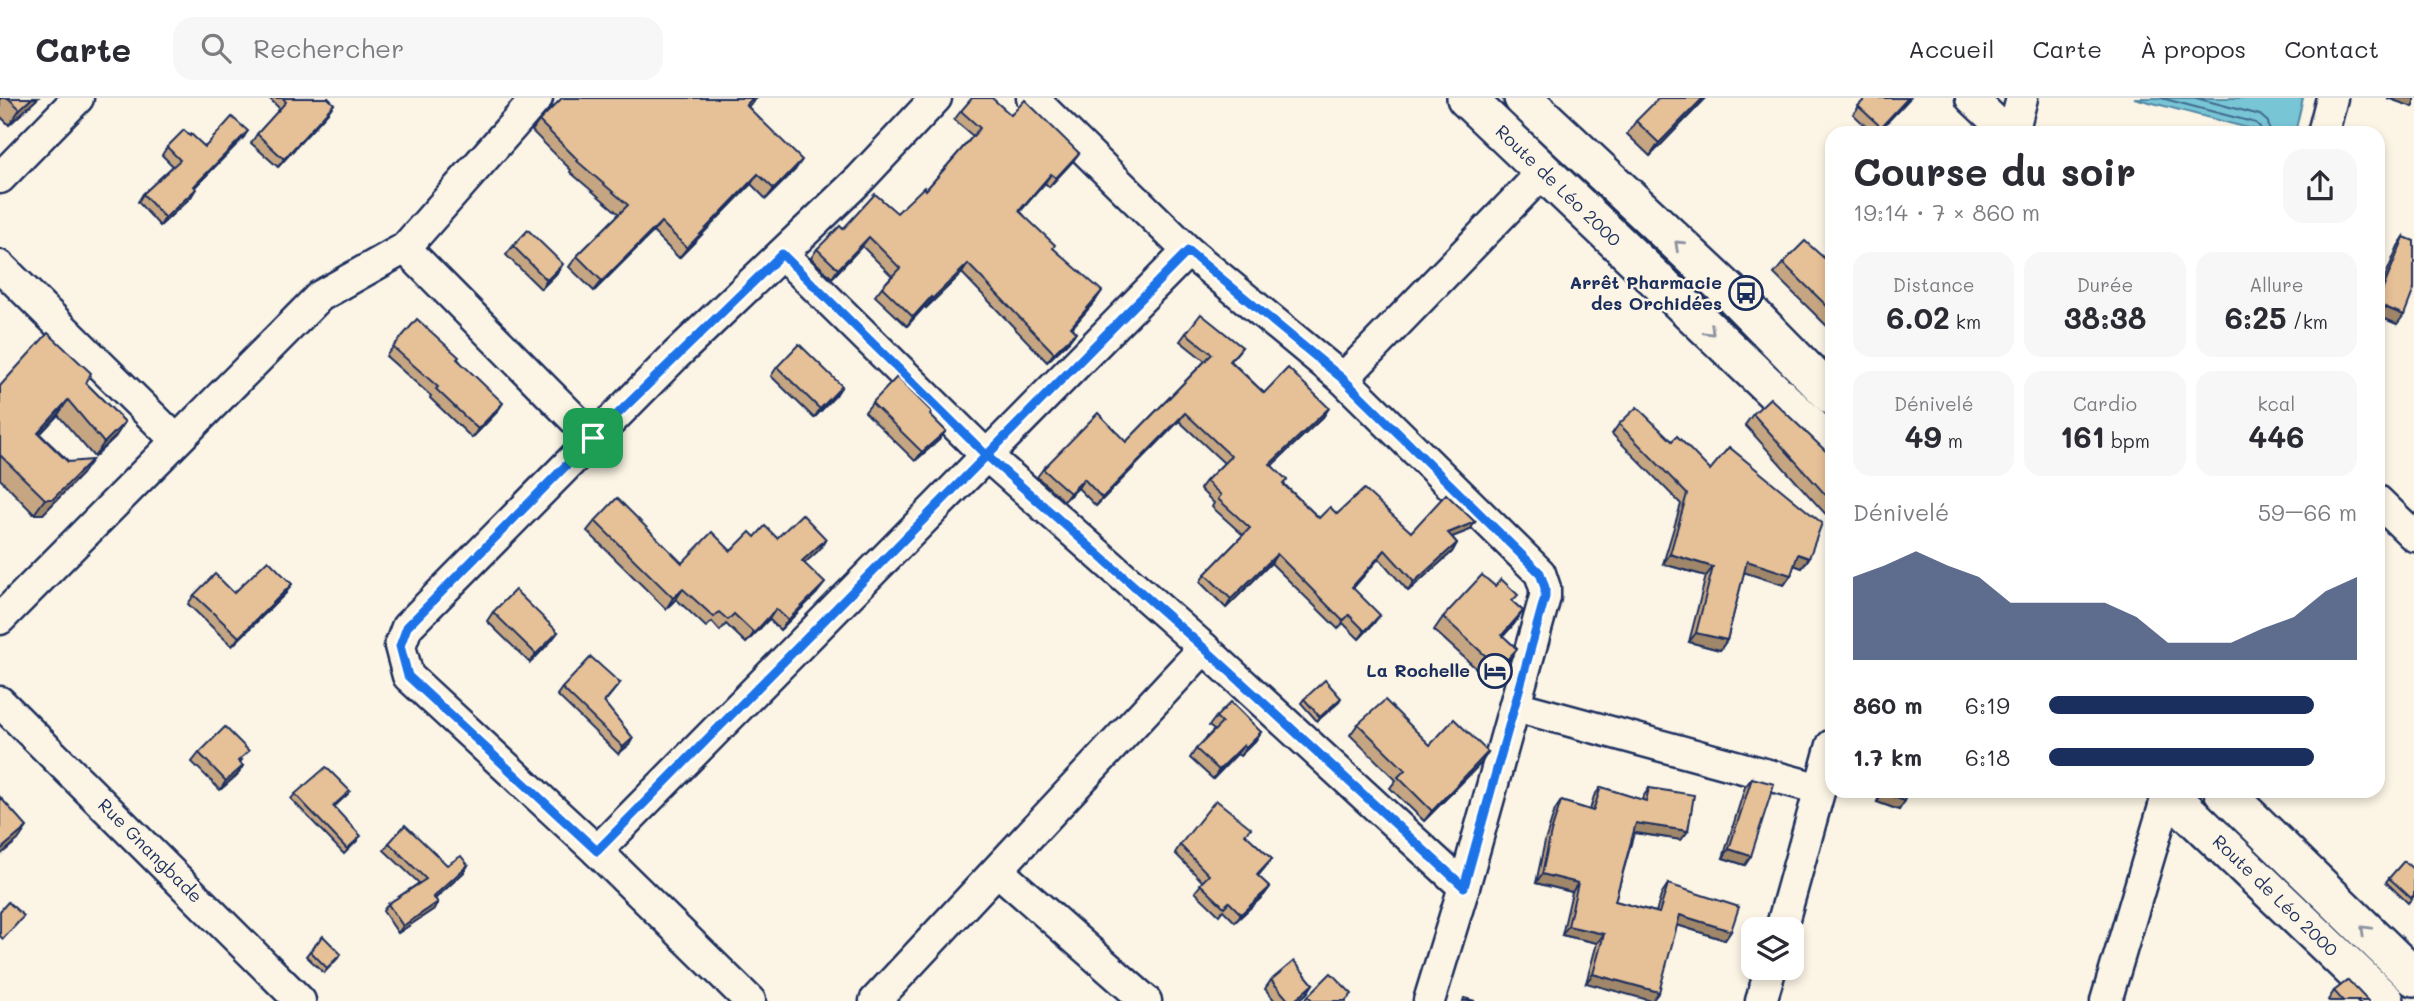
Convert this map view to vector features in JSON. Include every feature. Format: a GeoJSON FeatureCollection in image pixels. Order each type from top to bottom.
{"type":"FeatureCollection","features":[{"type":"Feature","properties":{"kind":"street"},"geometry":{"type":"LineString","coordinates":[[0,178],[78,98]]}},
{"type":"Feature","properties":{"kind":"street"},"geometry":{"type":"LineString","coordinates":[[0,619],[320,296],[405,248],[537,98]]}},
{"type":"Feature","properties":{"kind":"street"},"geometry":{"type":"LineString","coordinates":[[750,1001],[597,851],[408,676],[400,646],[407,627],[593,438],[860,179],[936,98]]}},
{"type":"Feature","properties":{"kind":"street"},"geometry":{"type":"LineString","coordinates":[[1032,98],[1188,251],[1343,379],[1540,573],[1545,597],[1464,887],[1429,1001]]}},
{"type":"Feature","properties":{"kind":"street","name":"Route de Léo 2000"},"geometry":{"type":"LineString","coordinates":[[1466,98],[1825,440]]}},
{"type":"Feature","properties":{"kind":"street"},"geometry":{"type":"LineString","coordinates":[[1522,98],[1735,297],[1825,389]]}},
{"type":"Feature","properties":{"kind":"street"},"geometry":{"type":"LineString","coordinates":[[1971,98],[2002,126]]}},
{"type":"Feature","properties":{"kind":"street"},"geometry":{"type":"LineString","coordinates":[[2012,126],[2022,98]]}},
{"type":"Feature","properties":{"kind":"street"},"geometry":{"type":"LineString","coordinates":[[2325,126],[2332,98]]}},
{"type":"Feature","properties":{"kind":"street"},"geometry":{"type":"LineString","coordinates":[[1343,379],[1543,172]]}},
{"type":"Feature","properties":{"kind":"street"},"geometry":{"type":"LineString","coordinates":[[405,248],[593,438]]}},
{"type":"Feature","properties":{"kind":"street"},"geometry":{"type":"LineString","coordinates":[[597,851],[1188,251]]}},
{"type":"Feature","properties":{"kind":"street"},"geometry":{"type":"LineString","coordinates":[[782,254],[986,455],[1204,648],[1464,887]]}},
{"type":"Feature","properties":{"kind":"street"},"geometry":{"type":"LineString","coordinates":[[0,266],[176,440]]}},
{"type":"Feature","properties":{"kind":"street"},"geometry":{"type":"LineString","coordinates":[[2385,508],[2414,536]]}},
{"type":"Feature","properties":{"kind":"street"},"geometry":{"type":"LineString","coordinates":[[875,1001],[1204,648]]}},
{"type":"Feature","properties":{"kind":"street","name":"Rue Gnangbade"},"geometry":{"type":"LineString","coordinates":[[0,702],[300,1001]]}},
{"type":"Feature","properties":{"kind":"street"},"geometry":{"type":"LineString","coordinates":[[1515,706],[1821,789]]}},
{"type":"Feature","properties":{"kind":"street"},"geometry":{"type":"LineString","coordinates":[[1784,917],[1825,773]]}},
{"type":"Feature","properties":{"kind":"street"},"geometry":{"type":"LineString","coordinates":[[2106,1001],[2165,798]]}},
{"type":"Feature","properties":{"kind":"street","name":"Route de Léo 2000"},"geometry":{"type":"LineString","coordinates":[[2173,798],[2385,1001]]}},
{"type":"Feature","properties":{"kind":"street"},"geometry":{"type":"LineString","coordinates":[[2230,798],[2414,977]]}},
{"type":"Feature","properties":{"kind":"street"},"geometry":{"type":"LineString","coordinates":[[998,871],[1146,1001]]}},
{"type":"Feature","properties":{"kind":"street"},"geometry":{"type":"LineString","coordinates":[[1761,1001],[1767,980]]}},
{"type":"Feature","properties":{"kind":"water"},"geometry":{"type":"Polygon","coordinates":[[[2134,98],[2303,98],[2297,126],[2240,126],[2134,98]]]}},
{"type":"Feature","properties":{"kind":"building"},"geometry":{"type":"Polygon","coordinates":[[[8,98],[32,98],[20,109],[8,98]]]}},
{"type":"Feature","properties":{"kind":"building"},"geometry":{"type":"Polygon","coordinates":[[[283,98],[328,98],[334,104],[284,159],[257,134],[286,102],[283,98]]]}},
{"type":"Feature","properties":{"kind":"building"},"geometry":{"type":"Polygon","coordinates":[[[562,98],[753,98],[746,105],[802,160],[774,189],[758,174],[687,248],[661,222],[602,281],[577,256],[628,205],[577,161],[539,121],[562,98]]]}},
{"type":"Feature","properties":{"kind":"building"},"geometry":{"type":"Polygon","coordinates":[[[972,98],[992,98],[1011,115],[1025,100],[1079,153],[1056,178],[1051,174],[1019,211],[1055,245],[1053,248],[1102,291],[1071,327],[1076,332],[1054,353],[968,264],[913,317],[882,287],[900,268],[869,237],[838,269],[817,249],[840,226],[843,229],[875,194],[897,213],[924,187],[926,190],[980,128],[961,111],[972,98]]]}},
{"type":"Feature","properties":{"kind":"building"},"geometry":{"type":"Polygon","coordinates":[[[1659,98],[1703,98],[1659,143],[1636,121],[1659,98]]]}},
{"type":"Feature","properties":{"kind":"building"},"geometry":{"type":"Polygon","coordinates":[[[1866,98],[1908,98],[1882,126],[1858,106],[1866,98]]]}},
{"type":"Feature","properties":{"kind":"building"},"geometry":{"type":"Polygon","coordinates":[[[232,117],[248,131],[194,186],[196,189],[165,218],[143,194],[180,160],[167,147],[184,130],[205,147],[232,117]]]}},
{"type":"Feature","properties":{"kind":"building"},"geometry":{"type":"Polygon","coordinates":[[[528,230],[563,264],[547,280],[513,246],[528,230]]]}},
{"type":"Feature","properties":{"kind":"building"},"geometry":{"type":"Polygon","coordinates":[[[2404,237],[2414,241],[2414,289],[2404,315],[2385,307],[2385,284],[2404,237]]]}},
{"type":"Feature","properties":{"kind":"building"},"geometry":{"type":"Polygon","coordinates":[[[1805,241],[1825,257],[1825,304],[1783,263],[1805,241]]]}},
{"type":"Feature","properties":{"kind":"building"},"geometry":{"type":"Polygon","coordinates":[[[1201,314],[1242,347],[1230,361],[1264,393],[1288,368],[1329,408],[1270,464],[1287,480],[1283,484],[1319,518],[1330,507],[1337,514],[1364,489],[1411,532],[1446,494],[1475,522],[1448,533],[1457,543],[1414,582],[1385,550],[1352,587],[1380,615],[1365,631],[1349,615],[1343,621],[1277,554],[1231,599],[1205,574],[1250,528],[1218,499],[1221,495],[1206,481],[1231,456],[1185,413],[1102,498],[1084,479],[1070,493],[1043,469],[1098,413],[1126,442],[1212,354],[1186,333],[1201,314]]]}},
{"type":"Feature","properties":{"kind":"building"},"geometry":{"type":"Polygon","coordinates":[[[417,319],[459,357],[457,359],[503,403],[478,429],[436,389],[438,387],[393,347],[417,319]]]}},
{"type":"Feature","properties":{"kind":"building"},"geometry":{"type":"Polygon","coordinates":[[[48,333],[91,373],[86,383],[125,422],[104,443],[68,400],[38,433],[68,462],[92,460],[53,499],[45,499],[0,455],[0,386],[48,333]]]}},
{"type":"Feature","properties":{"kind":"building"},"geometry":{"type":"Polygon","coordinates":[[[799,344],[842,386],[820,409],[777,367],[799,344]]]}},
{"type":"Feature","properties":{"kind":"building"},"geometry":{"type":"Polygon","coordinates":[[[897,377],[932,412],[930,415],[946,431],[922,452],[872,403],[897,377]]]}},
{"type":"Feature","properties":{"kind":"building"},"geometry":{"type":"Polygon","coordinates":[[[1770,398],[1825,450],[1825,494],[1753,414],[1770,398]]]}},
{"type":"Feature","properties":{"kind":"building"},"geometry":{"type":"Polygon","coordinates":[[[1637,407],[1672,441],[1677,436],[1710,470],[1729,447],[1822,523],[1809,558],[1798,554],[1791,575],[1747,561],[1727,640],[1696,633],[1713,567],[1670,554],[1687,494],[1619,424],[1637,407]]]}},
{"type":"Feature","properties":{"kind":"building"},"geometry":{"type":"Polygon","coordinates":[[[617,498],[682,563],[712,532],[731,551],[750,532],[755,537],[765,526],[777,538],[802,514],[826,539],[802,561],[825,583],[788,620],[776,609],[754,633],[734,614],[728,620],[719,612],[714,617],[683,589],[673,598],[595,521],[617,498]]]}},
{"type":"Feature","properties":{"kind":"building"},"geometry":{"type":"Polygon","coordinates":[[[268,560],[292,584],[239,637],[194,595],[215,574],[234,593],[268,560]]]}},
{"type":"Feature","properties":{"kind":"building"},"geometry":{"type":"Polygon","coordinates":[[[1482,575],[1495,586],[1501,579],[1518,595],[1512,601],[1523,611],[1502,635],[1517,649],[1499,668],[1443,617],[1482,575]]]}},
{"type":"Feature","properties":{"kind":"building"},"geometry":{"type":"Polygon","coordinates":[[[515,590],[558,632],[536,654],[493,612],[515,590]]]}},
{"type":"Feature","properties":{"kind":"building"},"geometry":{"type":"Polygon","coordinates":[[[591,657],[620,683],[604,702],[633,738],[623,747],[562,688],[591,657]]]}},
{"type":"Feature","properties":{"kind":"building"},"geometry":{"type":"Polygon","coordinates":[[[1325,680],[1341,698],[1320,717],[1304,699],[1325,680]]]}},
{"type":"Feature","properties":{"kind":"building"},"geometry":{"type":"Polygon","coordinates":[[[1385,700],[1430,745],[1454,719],[1488,752],[1432,811],[1398,777],[1405,770],[1358,724],[1385,700]]]}},
{"type":"Feature","properties":{"kind":"building"},"geometry":{"type":"Polygon","coordinates":[[[1231,702],[1261,732],[1219,770],[1196,749],[1222,723],[1216,717],[1231,702]]]}},
{"type":"Feature","properties":{"kind":"building"},"geometry":{"type":"Polygon","coordinates":[[[225,727],[249,751],[238,761],[243,766],[226,781],[199,753],[225,727]]]}},
{"type":"Feature","properties":{"kind":"building"},"geometry":{"type":"Polygon","coordinates":[[[326,767],[350,791],[333,806],[361,836],[347,849],[295,794],[326,767]]]}},
{"type":"Feature","properties":{"kind":"building"},"geometry":{"type":"Polygon","coordinates":[[[1752,778],[1774,784],[1751,856],[1729,849],[1752,778]]]}},
{"type":"Feature","properties":{"kind":"building"},"geometry":{"type":"Polygon","coordinates":[[[1601,787],[1646,801],[1649,788],[1694,795],[1688,831],[1636,823],[1615,901],[1659,913],[1668,884],[1739,907],[1731,931],[1680,915],[1659,992],[1593,974],[1604,934],[1568,926],[1578,883],[1542,874],[1561,801],[1593,811],[1601,787]]]}},
{"type":"Feature","properties":{"kind":"building"},"geometry":{"type":"Polygon","coordinates":[[[0,797],[27,827],[0,850],[0,797]]]}},
{"type":"Feature","properties":{"kind":"building"},"geometry":{"type":"Polygon","coordinates":[[[1216,800],[1251,828],[1245,834],[1272,859],[1257,875],[1270,887],[1241,914],[1229,902],[1224,907],[1200,884],[1209,875],[1180,845],[1216,800]]]}},
{"type":"Feature","properties":{"kind":"building"},"geometry":{"type":"Polygon","coordinates":[[[405,825],[447,865],[461,856],[468,865],[433,897],[438,902],[403,926],[388,904],[426,879],[389,843],[405,825]]]}},
{"type":"Feature","properties":{"kind":"building"},"geometry":{"type":"Polygon","coordinates":[[[2404,861],[2414,870],[2414,895],[2411,898],[2389,878],[2404,861]]]}},
{"type":"Feature","properties":{"kind":"building"},"geometry":{"type":"Polygon","coordinates":[[[8,902],[24,916],[3,939],[0,936],[0,911],[8,902]]]}},
{"type":"Feature","properties":{"kind":"building"},"geometry":{"type":"Polygon","coordinates":[[[323,936],[341,954],[327,968],[310,951],[323,936]]]}},
{"type":"Feature","properties":{"kind":"building"},"geometry":{"type":"Polygon","coordinates":[[[1294,961],[1313,984],[1294,1001],[1289,1001],[1271,980],[1294,961]]]}},
{"type":"Feature","properties":{"kind":"building"},"geometry":{"type":"Polygon","coordinates":[[[1331,973],[1352,994],[1345,1001],[1313,1001],[1308,996],[1331,973]]]}},
{"type":"Feature","properties":{"kind":"building"},"geometry":{"type":"Polygon","coordinates":[[[2348,980],[2368,1001],[2343,1001],[2334,991],[2348,980]]]}},
{"type":"Feature","properties":{"kind":"place","name":"Arrêt Pharmacie des Orchidées"},"geometry":{"type":"Point","coordinates":[1746,293]}},
{"type":"Feature","properties":{"kind":"place","name":"La Rochelle"},"geometry":{"type":"Point","coordinates":[1495,671]}},
{"type":"Feature","properties":{"kind":"route"},"geometry":{"type":"LineString","coordinates":[[593,438],[407,627],[400,646],[408,676],[597,851],[986,455],[1188,251],[1343,379],[1540,573],[1545,597],[1464,887],[1204,648],[986,455],[782,254],[593,438]]}}]}
